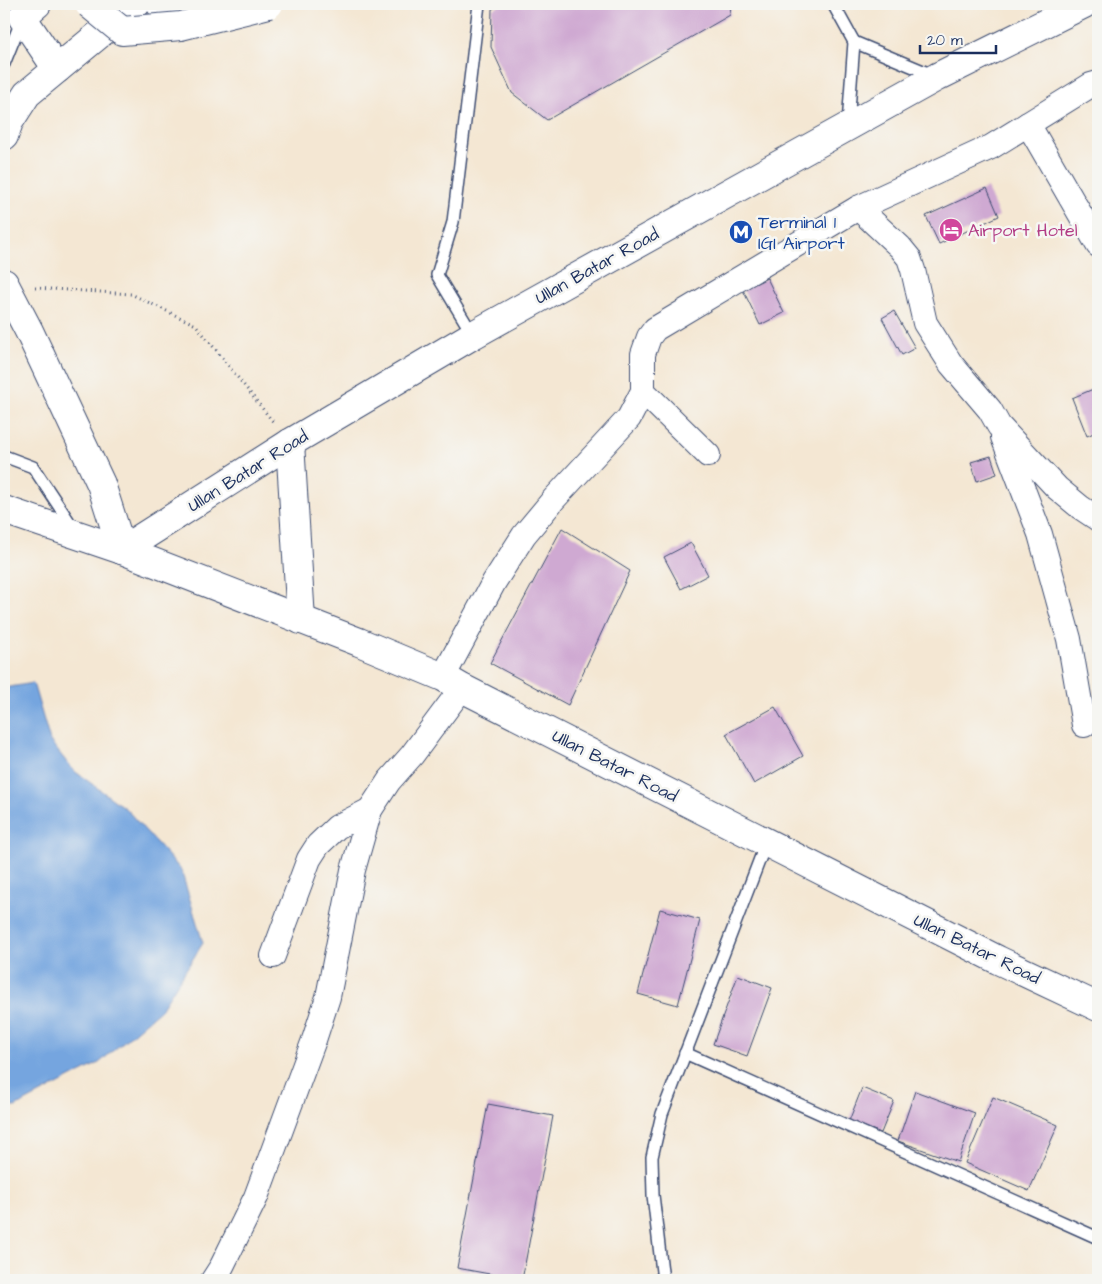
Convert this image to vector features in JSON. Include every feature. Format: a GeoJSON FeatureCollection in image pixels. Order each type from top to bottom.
{"type":"FeatureCollection","features":[{"type":"Feature","properties":{"kind":"street"},"geometry":{"type":"LineString","coordinates":[[89,4],[122,31],[181,26],[269,4]]}},
{"type":"Feature","properties":{"kind":"street"},"geometry":{"type":"LineString","coordinates":[[4,136],[9,122],[27,94],[136,4]]}},
{"type":"Feature","properties":{"kind":"street"},"geometry":{"type":"LineString","coordinates":[[160,4],[181,26]]}},
{"type":"Feature","properties":{"kind":"street","name":"Ullan Batar Road"},"geometry":{"type":"LineString","coordinates":[[122,550],[290,443],[473,335],[937,77],[1084,4]]}},
{"type":"Feature","properties":{"kind":"street"},"geometry":{"type":"LineString","coordinates":[[30,10],[57,69]]}},
{"type":"Feature","properties":{"kind":"street"},"geometry":{"type":"LineString","coordinates":[[212,1280],[222,1266],[256,1197],[317,1031],[328,997],[353,870],[370,810],[389,781],[412,755],[453,683],[494,582],[524,535],[554,499],[629,418],[643,391],[643,354],[649,336],[655,329],[858,208],[991,148],[1098,82]]}},
{"type":"Feature","properties":{"kind":"street"},"geometry":{"type":"LineString","coordinates":[[1028,124],[1098,245]]}},
{"type":"Feature","properties":{"kind":"street"},"geometry":{"type":"LineString","coordinates":[[858,208],[900,246],[908,258],[913,270],[925,323],[951,364],[990,410],[999,426],[1040,534],[1069,639],[1084,725]]}},
{"type":"Feature","properties":{"kind":"street"},"geometry":{"type":"LineString","coordinates":[[4,284],[29,332],[101,484],[122,550]]}},
{"type":"Feature","properties":{"kind":"street"},"geometry":{"type":"LineString","coordinates":[[643,391],[708,455]]}},
{"type":"Feature","properties":{"kind":"street"},"geometry":{"type":"LineString","coordinates":[[999,426],[1057,488],[1098,519]]}},
{"type":"Feature","properties":{"kind":"street"},"geometry":{"type":"LineString","coordinates":[[290,443],[301,620]]}},
{"type":"Feature","properties":{"kind":"street","name":"Ullan Batar Road"},"geometry":{"type":"LineString","coordinates":[[4,510],[122,550],[301,620],[453,683],[998,960],[1097,1005]]}},
{"type":"Feature","properties":{"kind":"street"},"geometry":{"type":"LineString","coordinates":[[273,956],[309,860],[318,844],[337,827],[370,810]]}},
{"type":"Feature","properties":{"kind":"lane"},"geometry":{"type":"LineString","coordinates":[[473,335],[437,275],[453,222],[479,4]]}},
{"type":"Feature","properties":{"kind":"lane"},"geometry":{"type":"LineString","coordinates":[[832,4],[854,42],[847,128]]}},
{"type":"Feature","properties":{"kind":"lane"},"geometry":{"type":"LineString","coordinates":[[4,64],[30,10]]}},
{"type":"Feature","properties":{"kind":"lane"},"geometry":{"type":"LineString","coordinates":[[854,42],[937,77]]}},
{"type":"Feature","properties":{"kind":"lane"},"geometry":{"type":"LineString","coordinates":[[4,456],[33,467],[77,535]]}},
{"type":"Feature","properties":{"kind":"lane"},"geometry":{"type":"LineString","coordinates":[[663,1280],[653,1195],[652,1157],[662,1114],[766,843]]}},
{"type":"Feature","properties":{"kind":"lane"},"geometry":{"type":"LineString","coordinates":[[685,1053],[1098,1238]]}},
{"type":"Feature","properties":{"kind":"path"},"geometry":{"type":"LineString","coordinates":[[4,284],[131,294],[196,325],[290,443]]}},
{"type":"Feature","properties":{"kind":"water"},"geometry":{"type":"Polygon","coordinates":[[[33,683],[50,741],[73,770],[126,809],[181,870],[203,943],[161,1009],[99,1063],[15,1107],[4,1106],[4,688],[33,683]]]}},
{"type":"Feature","properties":{"kind":"building"},"geometry":{"type":"Polygon","coordinates":[[[502,4],[731,4],[730,15],[547,120],[512,93],[491,47],[492,9],[502,4]]]}},
{"type":"Feature","properties":{"kind":"building","name":"Airport Hotel"},"geometry":{"type":"Polygon","coordinates":[[[987,188],[999,216],[939,244],[926,216],[987,188]]]}},
{"type":"Feature","properties":{"kind":"building"},"geometry":{"type":"Polygon","coordinates":[[[767,278],[784,313],[760,325],[743,290],[767,278]]]}},
{"type":"Feature","properties":{"kind":"building"},"geometry":{"type":"Polygon","coordinates":[[[894,311],[915,348],[902,355],[882,318],[894,311]]]}},
{"type":"Feature","properties":{"kind":"building"},"geometry":{"type":"Polygon","coordinates":[[[1098,387],[1098,431],[1087,436],[1072,398],[1098,387]]]}},
{"type":"Feature","properties":{"kind":"building"},"geometry":{"type":"Polygon","coordinates":[[[991,456],[997,474],[977,481],[971,462],[991,456]]]}},
{"type":"Feature","properties":{"kind":"building"},"geometry":{"type":"Polygon","coordinates":[[[562,528],[630,571],[568,705],[490,663],[562,528]]]}},
{"type":"Feature","properties":{"kind":"building"},"geometry":{"type":"Polygon","coordinates":[[[691,543],[708,575],[681,589],[664,557],[691,543]]]}},
{"type":"Feature","properties":{"kind":"building"},"geometry":{"type":"Polygon","coordinates":[[[775,707],[803,756],[754,784],[726,734],[775,707]]]}},
{"type":"Feature","properties":{"kind":"building"},"geometry":{"type":"Polygon","coordinates":[[[660,909],[700,920],[678,1005],[638,994],[660,909]]]}},
{"type":"Feature","properties":{"kind":"building"},"geometry":{"type":"Polygon","coordinates":[[[738,975],[772,988],[747,1056],[713,1044],[738,975]]]}},
{"type":"Feature","properties":{"kind":"building"},"geometry":{"type":"Polygon","coordinates":[[[862,1088],[894,1101],[881,1133],[849,1121],[862,1088]]]}},
{"type":"Feature","properties":{"kind":"building"},"geometry":{"type":"Polygon","coordinates":[[[915,1091],[975,1113],[958,1162],[898,1141],[915,1091]]]}},
{"type":"Feature","properties":{"kind":"building"},"geometry":{"type":"Polygon","coordinates":[[[993,1097],[1058,1125],[1029,1191],[965,1163],[993,1097]]]}},
{"type":"Feature","properties":{"kind":"building"},"geometry":{"type":"Polygon","coordinates":[[[488,1104],[553,1116],[522,1280],[457,1268],[488,1104]]]}},
{"type":"Feature","properties":{"kind":"place","name":"Airport Hotel"},"geometry":{"type":"Point","coordinates":[951,230]}},
{"type":"Feature","properties":{"kind":"place","name":"Terminal 1 IGI Airport"},"geometry":{"type":"Point","coordinates":[741,232]}}]}
